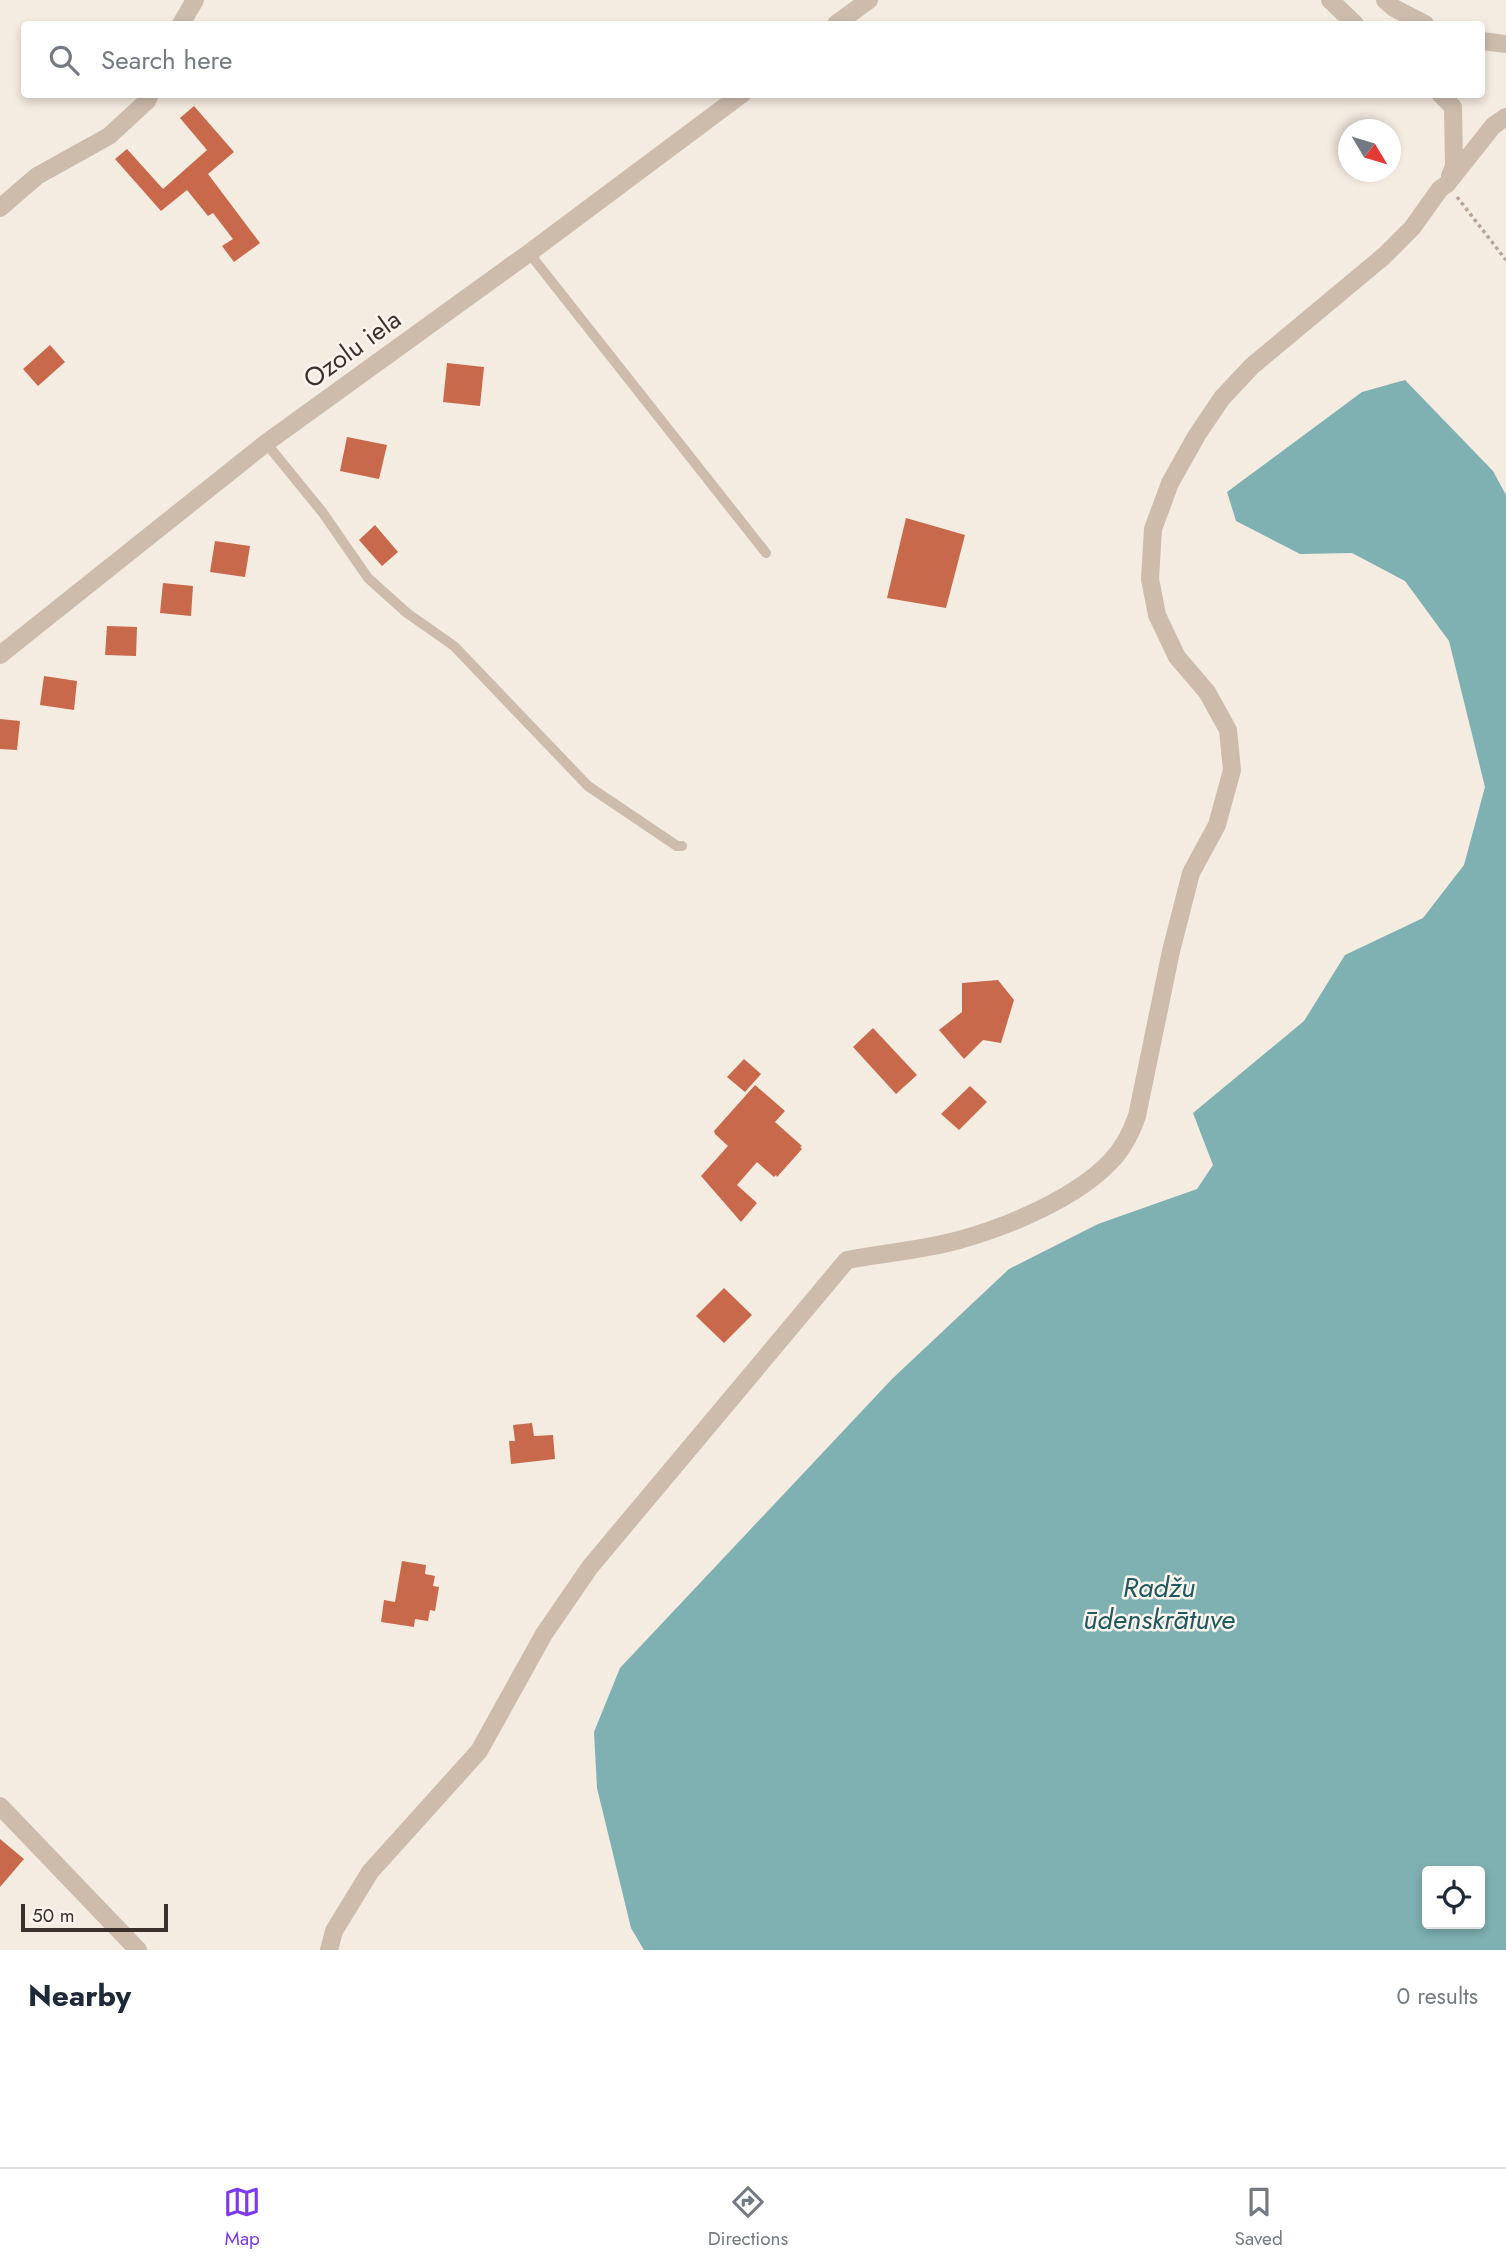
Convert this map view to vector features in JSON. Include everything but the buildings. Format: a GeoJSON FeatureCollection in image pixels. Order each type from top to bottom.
{"type":"FeatureCollection","features":[{"type":"Feature","properties":{"kind":"street"},"geometry":{"type":"LineString","coordinates":[[183,21],[195,0]]}},
{"type":"Feature","properties":{"kind":"street"},"geometry":{"type":"LineString","coordinates":[[840,21],[869,0]]}},
{"type":"Feature","properties":{"kind":"street"},"geometry":{"type":"LineString","coordinates":[[1330,0],[1352,21]]}},
{"type":"Feature","properties":{"kind":"street"},"geometry":{"type":"LineString","coordinates":[[1385,0],[1394,8],[1419,21]]}},
{"type":"Feature","properties":{"kind":"street"},"geometry":{"type":"LineString","coordinates":[[1485,41],[1506,44]]}},
{"type":"Feature","properties":{"kind":"street"},"geometry":{"type":"LineString","coordinates":[[0,208],[37,176],[109,135],[148,98]]}},
{"type":"Feature","properties":{"kind":"street","name":"Ozolu iela"},"geometry":{"type":"LineString","coordinates":[[0,655],[266,443],[529,253],[737,98]]}},
{"type":"Feature","properties":{"kind":"street"},"geometry":{"type":"LineString","coordinates":[[1444,98],[1453,107],[1454,166],[1447,184]]}},
{"type":"Feature","properties":{"kind":"street"},"geometry":{"type":"LineString","coordinates":[[329,1950],[334,1931],[370,1872],[479,1751],[544,1634],[590,1567],[847,1260],[958,1241],[1018,1220],[1088,1183],[1112,1161],[1128,1139],[1137,1116],[1171,951],[1191,873],[1217,825],[1232,770],[1228,730],[1207,692],[1177,657],[1157,615],[1150,579],[1153,529],[1170,483],[1222,398],[1252,366],[1384,256],[1412,228],[1440,189],[1447,184],[1493,126],[1506,117]]}},
{"type":"Feature","properties":{"kind":"street"},"geometry":{"type":"LineString","coordinates":[[0,1806],[138,1950]]}},
{"type":"Feature","properties":{"kind":"lane"},"geometry":{"type":"LineString","coordinates":[[529,253],[766,553]]}},
{"type":"Feature","properties":{"kind":"lane"},"geometry":{"type":"LineString","coordinates":[[266,443],[323,513],[368,578],[391,600],[454,646],[588,786],[677,846],[682,846]]}},
{"type":"Feature","properties":{"kind":"path"},"geometry":{"type":"LineString","coordinates":[[1447,184],[1506,260]]}},
{"type":"Feature","properties":{"kind":"water","name":"Radžu ūdenskrātuve"},"geometry":{"type":"Polygon","coordinates":[[[1405,380],[1493,471],[1506,495],[1506,1950],[644,1950],[631,1928],[597,1788],[594,1732],[620,1668],[892,1379],[1009,1269],[1098,1224],[1197,1189],[1213,1165],[1193,1113],[1304,1021],[1345,955],[1423,918],[1464,865],[1485,787],[1449,641],[1405,581],[1352,553],[1300,554],[1236,521],[1227,492],[1362,392],[1405,380]]]}}]}
